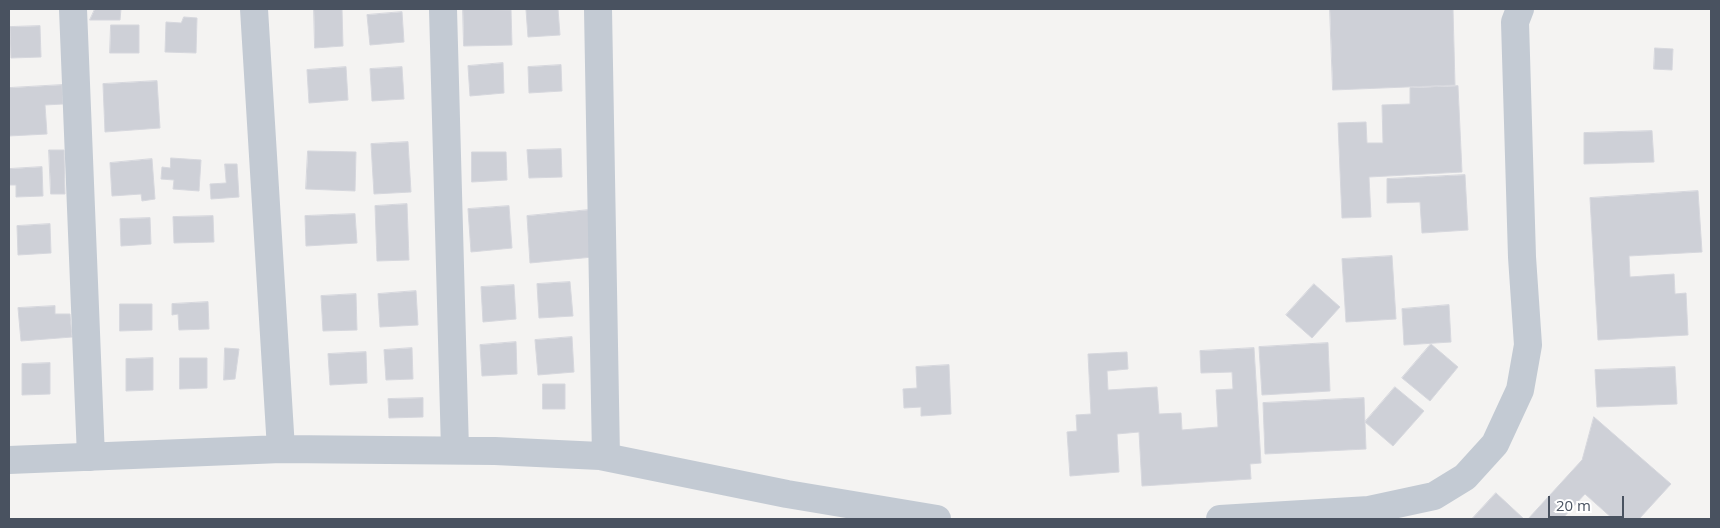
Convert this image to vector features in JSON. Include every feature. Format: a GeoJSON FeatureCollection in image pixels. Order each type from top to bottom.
{"type":"FeatureCollection","features":[{"type":"Feature","properties":{"kind":"street"},"geometry":{"type":"LineString","coordinates":[[73,9],[91,457]]}},
{"type":"Feature","properties":{"kind":"street"},"geometry":{"type":"LineString","coordinates":[[254,9],[281,449]]}},
{"type":"Feature","properties":{"kind":"street"},"geometry":{"type":"LineString","coordinates":[[444,9],[455,450]]}},
{"type":"Feature","properties":{"kind":"street"},"geometry":{"type":"LineString","coordinates":[[598,9],[606,457]]}},
{"type":"Feature","properties":{"kind":"street"},"geometry":{"type":"LineString","coordinates":[[1220,519],[1368,510],[1434,496],[1465,477],[1495,444],[1520,390],[1528,345],[1522,257],[1515,22],[1520,9]]}},
{"type":"Feature","properties":{"kind":"street"},"geometry":{"type":"LineString","coordinates":[[9,460],[281,449],[455,450],[606,457],[787,494],[937,519]]}},
{"type":"Feature","properties":{"kind":"building"},"geometry":{"type":"Polygon","coordinates":[[[95,9],[121,9],[120,20],[90,20],[95,9]]]}},
{"type":"Feature","properties":{"kind":"building"},"geometry":{"type":"Polygon","coordinates":[[[314,9],[342,9],[343,46],[315,48],[314,9]]]}},
{"type":"Feature","properties":{"kind":"building"},"geometry":{"type":"Polygon","coordinates":[[[463,9],[511,10],[512,45],[464,46],[463,9]]]}},
{"type":"Feature","properties":{"kind":"building"},"geometry":{"type":"Polygon","coordinates":[[[558,9],[560,35],[528,37],[526,10],[558,9]]]}},
{"type":"Feature","properties":{"kind":"building"},"geometry":{"type":"Polygon","coordinates":[[[1330,9],[1453,9],[1455,85],[1333,90],[1330,9]]]}},
{"type":"Feature","properties":{"kind":"building"},"geometry":{"type":"Polygon","coordinates":[[[402,12],[404,42],[370,45],[367,15],[402,12]]]}},
{"type":"Feature","properties":{"kind":"building"},"geometry":{"type":"Polygon","coordinates":[[[184,17],[197,18],[196,53],[165,52],[166,22],[181,23],[184,17]]]}},
{"type":"Feature","properties":{"kind":"building"},"geometry":{"type":"Polygon","coordinates":[[[111,25],[139,25],[139,53],[110,53],[111,25]]]}},
{"type":"Feature","properties":{"kind":"building"},"geometry":{"type":"Polygon","coordinates":[[[40,26],[41,57],[11,58],[10,27],[40,26]]]}},
{"type":"Feature","properties":{"kind":"building"},"geometry":{"type":"Polygon","coordinates":[[[1655,48],[1673,49],[1672,70],[1654,69],[1655,48]]]}},
{"type":"Feature","properties":{"kind":"building"},"geometry":{"type":"Polygon","coordinates":[[[503,63],[504,93],[470,96],[468,66],[503,63]]]}},
{"type":"Feature","properties":{"kind":"building"},"geometry":{"type":"Polygon","coordinates":[[[561,65],[562,91],[529,93],[528,67],[561,65]]]}},
{"type":"Feature","properties":{"kind":"building"},"geometry":{"type":"Polygon","coordinates":[[[346,67],[348,100],[309,103],[307,70],[346,67]]]}},
{"type":"Feature","properties":{"kind":"building"},"geometry":{"type":"Polygon","coordinates":[[[402,67],[404,99],[372,101],[370,69],[402,67]]]}},
{"type":"Feature","properties":{"kind":"building"},"geometry":{"type":"Polygon","coordinates":[[[157,81],[160,128],[105,132],[103,84],[157,81]]]}},
{"type":"Feature","properties":{"kind":"building"},"geometry":{"type":"Polygon","coordinates":[[[62,85],[63,104],[45,105],[47,134],[9,136],[9,88],[62,85]]]}},
{"type":"Feature","properties":{"kind":"building"},"geometry":{"type":"Polygon","coordinates":[[[1458,86],[1462,172],[1369,177],[1371,217],[1342,218],[1338,123],[1366,122],[1367,143],[1383,143],[1382,105],[1410,104],[1410,88],[1458,86]]]}},
{"type":"Feature","properties":{"kind":"building"},"geometry":{"type":"Polygon","coordinates":[[[1652,131],[1654,162],[1584,164],[1584,133],[1652,131]]]}},
{"type":"Feature","properties":{"kind":"building"},"geometry":{"type":"Polygon","coordinates":[[[408,142],[411,192],[374,194],[371,144],[408,142]]]}},
{"type":"Feature","properties":{"kind":"building"},"geometry":{"type":"Polygon","coordinates":[[[561,149],[562,177],[529,178],[527,150],[561,149]]]}},
{"type":"Feature","properties":{"kind":"building"},"geometry":{"type":"Polygon","coordinates":[[[49,150],[64,150],[65,194],[51,194],[49,150]]]}},
{"type":"Feature","properties":{"kind":"building"},"geometry":{"type":"Polygon","coordinates":[[[308,151],[356,152],[355,191],[306,189],[308,151]]]}},
{"type":"Feature","properties":{"kind":"building"},"geometry":{"type":"Polygon","coordinates":[[[472,152],[506,152],[507,180],[472,182],[472,152]]]}},
{"type":"Feature","properties":{"kind":"building"},"geometry":{"type":"Polygon","coordinates":[[[171,158],[201,160],[199,191],[173,189],[174,180],[161,179],[162,167],[170,168],[171,158]]]}},
{"type":"Feature","properties":{"kind":"building"},"geometry":{"type":"Polygon","coordinates":[[[152,159],[155,199],[142,201],[141,194],[112,196],[110,163],[152,159]]]}},
{"type":"Feature","properties":{"kind":"building"},"geometry":{"type":"Polygon","coordinates":[[[225,164],[237,164],[239,197],[211,199],[210,184],[226,183],[225,164]]]}},
{"type":"Feature","properties":{"kind":"building"},"geometry":{"type":"Polygon","coordinates":[[[42,167],[43,196],[16,197],[16,185],[9,185],[9,169],[42,167]]]}},
{"type":"Feature","properties":{"kind":"building"},"geometry":{"type":"Polygon","coordinates":[[[1465,175],[1468,230],[1422,233],[1420,202],[1387,203],[1387,179],[1465,175]]]}},
{"type":"Feature","properties":{"kind":"building"},"geometry":{"type":"Polygon","coordinates":[[[1698,191],[1702,252],[1629,256],[1630,277],[1674,274],[1675,294],[1686,293],[1688,335],[1598,340],[1590,198],[1698,191]]]}},
{"type":"Feature","properties":{"kind":"building"},"geometry":{"type":"Polygon","coordinates":[[[407,204],[409,260],[377,261],[375,206],[407,204]]]}},
{"type":"Feature","properties":{"kind":"building"},"geometry":{"type":"Polygon","coordinates":[[[509,206],[512,248],[471,252],[468,209],[509,206]]]}},
{"type":"Feature","properties":{"kind":"building"},"geometry":{"type":"Polygon","coordinates":[[[589,210],[593,257],[530,263],[527,216],[589,210]]]}},
{"type":"Feature","properties":{"kind":"building"},"geometry":{"type":"Polygon","coordinates":[[[355,214],[357,243],[306,246],[305,216],[355,214]]]}},
{"type":"Feature","properties":{"kind":"building"},"geometry":{"type":"Polygon","coordinates":[[[213,216],[214,242],[174,243],[173,217],[213,216]]]}},
{"type":"Feature","properties":{"kind":"building"},"geometry":{"type":"Polygon","coordinates":[[[150,218],[151,244],[121,246],[120,219],[150,218]]]}},
{"type":"Feature","properties":{"kind":"building"},"geometry":{"type":"Polygon","coordinates":[[[50,224],[51,253],[18,255],[17,226],[50,224]]]}},
{"type":"Feature","properties":{"kind":"building"},"geometry":{"type":"Polygon","coordinates":[[[1392,256],[1396,319],[1346,322],[1342,259],[1392,256]]]}},
{"type":"Feature","properties":{"kind":"building"},"geometry":{"type":"Polygon","coordinates":[[[570,282],[573,316],[539,318],[537,284],[570,282]]]}},
{"type":"Feature","properties":{"kind":"building"},"geometry":{"type":"Polygon","coordinates":[[[1314,284],[1340,307],[1312,338],[1286,315],[1314,284]]]}},
{"type":"Feature","properties":{"kind":"building"},"geometry":{"type":"Polygon","coordinates":[[[514,285],[516,319],[483,322],[481,287],[514,285]]]}},
{"type":"Feature","properties":{"kind":"building"},"geometry":{"type":"Polygon","coordinates":[[[416,291],[418,325],[380,327],[378,294],[416,291]]]}},
{"type":"Feature","properties":{"kind":"building"},"geometry":{"type":"Polygon","coordinates":[[[356,294],[357,330],[323,331],[321,296],[356,294]]]}},
{"type":"Feature","properties":{"kind":"building"},"geometry":{"type":"Polygon","coordinates":[[[208,302],[209,329],[179,330],[178,314],[172,315],[172,304],[208,302]]]}},
{"type":"Feature","properties":{"kind":"building"},"geometry":{"type":"Polygon","coordinates":[[[120,304],[152,304],[152,330],[120,331],[120,304]]]}},
{"type":"Feature","properties":{"kind":"building"},"geometry":{"type":"Polygon","coordinates":[[[1449,305],[1451,342],[1404,345],[1402,309],[1449,305]]]}},
{"type":"Feature","properties":{"kind":"building"},"geometry":{"type":"Polygon","coordinates":[[[55,306],[55,314],[70,314],[72,337],[21,341],[18,308],[55,306]]]}},
{"type":"Feature","properties":{"kind":"building"},"geometry":{"type":"Polygon","coordinates":[[[572,337],[574,372],[538,375],[535,340],[572,337]]]}},
{"type":"Feature","properties":{"kind":"building"},"geometry":{"type":"Polygon","coordinates":[[[516,342],[517,374],[482,376],[480,345],[516,342]]]}},
{"type":"Feature","properties":{"kind":"building"},"geometry":{"type":"Polygon","coordinates":[[[1328,343],[1330,391],[1262,395],[1259,347],[1328,343]]]}},
{"type":"Feature","properties":{"kind":"building"},"geometry":{"type":"Polygon","coordinates":[[[1431,344],[1458,367],[1430,401],[1402,378],[1431,344]]]}},
{"type":"Feature","properties":{"kind":"building"},"geometry":{"type":"Polygon","coordinates":[[[225,348],[239,349],[235,379],[224,380],[225,348]]]}},
{"type":"Feature","properties":{"kind":"building"},"geometry":{"type":"Polygon","coordinates":[[[412,348],[413,379],[386,380],[384,350],[412,348]]]}},
{"type":"Feature","properties":{"kind":"building"},"geometry":{"type":"Polygon","coordinates":[[[1254,348],[1261,463],[1250,464],[1251,479],[1142,486],[1139,432],[1117,434],[1119,472],[1070,476],[1067,432],[1077,431],[1076,415],[1091,414],[1088,354],[1127,352],[1128,369],[1107,371],[1108,390],[1157,387],[1159,414],[1181,413],[1182,430],[1218,427],[1216,390],[1233,389],[1232,372],[1201,373],[1200,351],[1254,348]]]}},
{"type":"Feature","properties":{"kind":"building"},"geometry":{"type":"Polygon","coordinates":[[[366,352],[367,383],[330,385],[328,354],[366,352]]]}},
{"type":"Feature","properties":{"kind":"building"},"geometry":{"type":"Polygon","coordinates":[[[153,358],[153,390],[126,391],[126,359],[153,358]]]}},
{"type":"Feature","properties":{"kind":"building"},"geometry":{"type":"Polygon","coordinates":[[[180,358],[207,358],[207,388],[180,389],[180,358]]]}},
{"type":"Feature","properties":{"kind":"building"},"geometry":{"type":"Polygon","coordinates":[[[50,363],[50,394],[22,395],[22,364],[50,363]]]}},
{"type":"Feature","properties":{"kind":"building"},"geometry":{"type":"Polygon","coordinates":[[[949,365],[951,414],[921,416],[921,407],[904,408],[903,389],[917,388],[916,367],[949,365]]]}},
{"type":"Feature","properties":{"kind":"building"},"geometry":{"type":"Polygon","coordinates":[[[1675,367],[1677,404],[1597,407],[1595,370],[1675,367]]]}},
{"type":"Feature","properties":{"kind":"building"},"geometry":{"type":"Polygon","coordinates":[[[543,384],[565,384],[565,409],[543,409],[543,384]]]}},
{"type":"Feature","properties":{"kind":"building"},"geometry":{"type":"Polygon","coordinates":[[[1395,387],[1424,411],[1393,446],[1365,422],[1395,387]]]}},
{"type":"Feature","properties":{"kind":"building"},"geometry":{"type":"Polygon","coordinates":[[[423,398],[423,417],[389,418],[388,399],[423,398]]]}},
{"type":"Feature","properties":{"kind":"building"},"geometry":{"type":"Polygon","coordinates":[[[1364,398],[1366,449],[1265,454],[1263,403],[1364,398]]]}},
{"type":"Feature","properties":{"kind":"building"},"geometry":{"type":"Polygon","coordinates":[[[1594,417],[1671,484],[1639,519],[1613,519],[1585,494],[1562,519],[1528,519],[1582,460],[1594,417]]]}},
{"type":"Feature","properties":{"kind":"building"},"geometry":{"type":"Polygon","coordinates":[[[1496,493],[1524,519],[1472,519],[1496,493]]]}}]}
